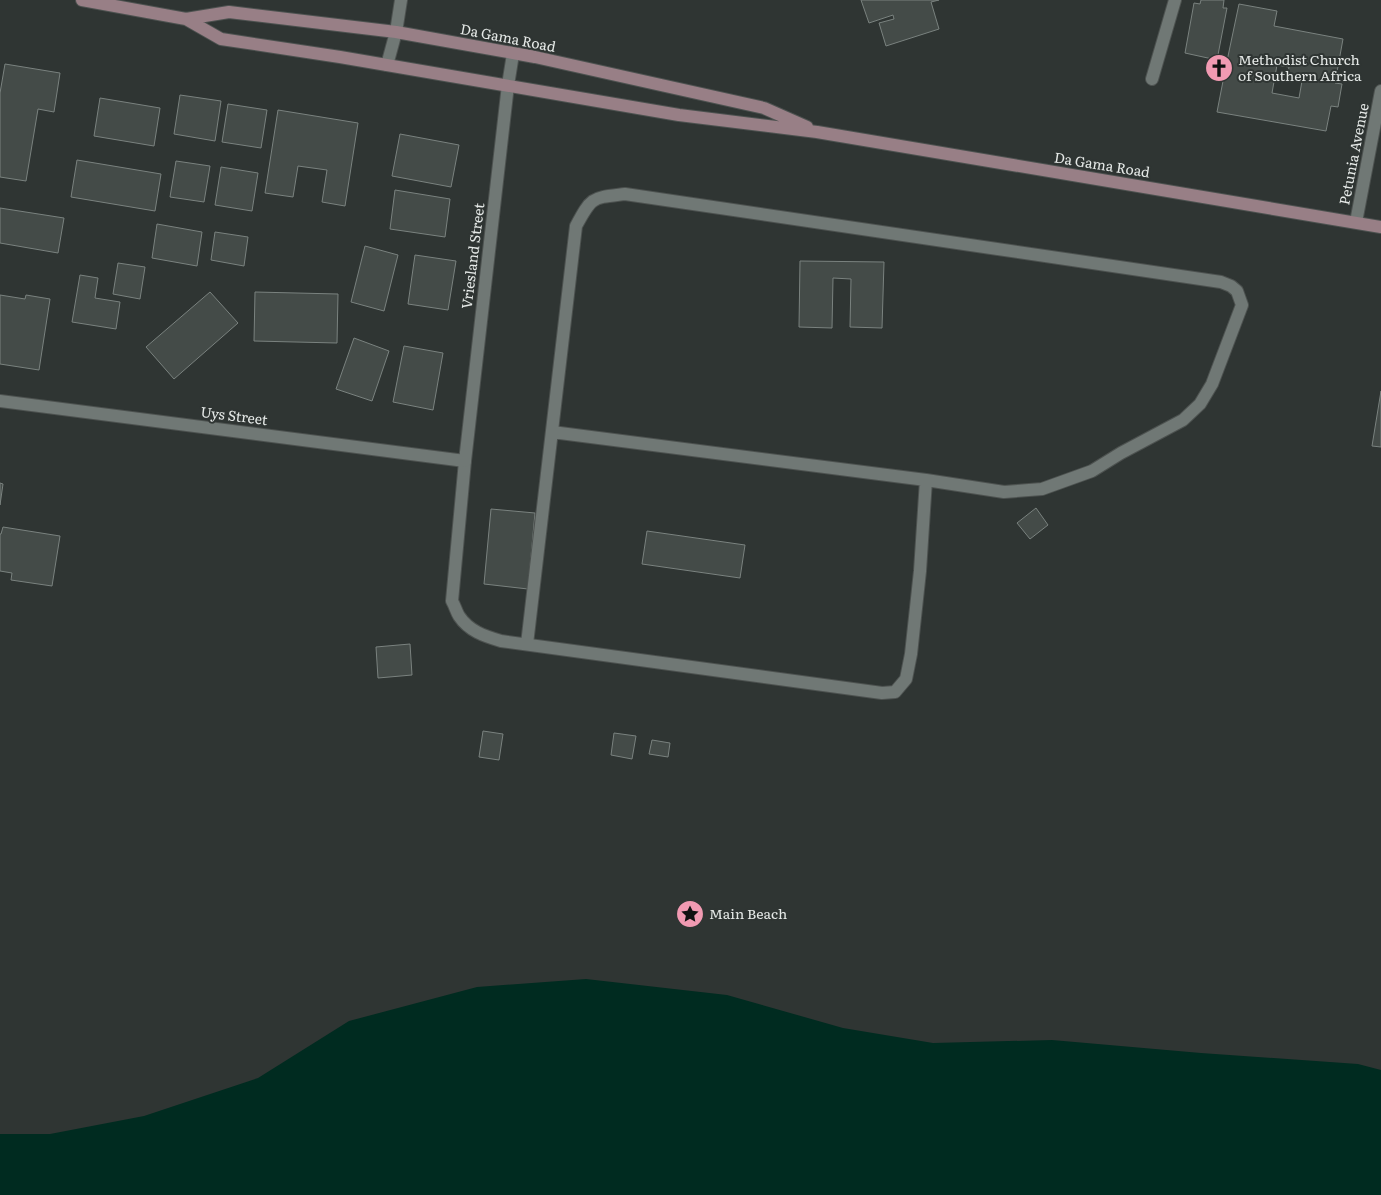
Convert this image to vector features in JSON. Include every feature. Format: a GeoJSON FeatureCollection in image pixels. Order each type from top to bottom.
{"type":"FeatureCollection","features":[{"type":"Feature","properties":{"kind":"street","name":"Da Gama Road"},"geometry":{"type":"LineString","coordinates":[[82,0],[186,19],[222,39],[508,85],[679,115],[817,132],[1381,227]]}},
{"type":"Feature","properties":{"kind":"street"},"geometry":{"type":"LineString","coordinates":[[387,65],[396,32],[401,0]]}},
{"type":"Feature","properties":{"kind":"street"},"geometry":{"type":"LineString","coordinates":[[1152,79],[1175,0]]}},
{"type":"Feature","properties":{"kind":"street","name":"Da Gama Road"},"geometry":{"type":"LineString","coordinates":[[186,19],[229,12],[396,32],[514,54],[764,108],[817,132]]}},
{"type":"Feature","properties":{"kind":"street","name":"Vriesland Street"},"geometry":{"type":"LineString","coordinates":[[514,54],[508,85],[465,461],[452,601],[457,613],[469,628],[484,636],[501,641],[882,693],[895,692],[906,679],[911,654],[920,570],[926,480]]}},
{"type":"Feature","properties":{"kind":"street","name":"Petunia Avenue"},"geometry":{"type":"LineString","coordinates":[[1356,222],[1381,91]]}},
{"type":"Feature","properties":{"kind":"street"},"geometry":{"type":"LineString","coordinates":[[527,644],[576,226],[588,203],[599,197],[625,194],[721,207],[1221,282],[1237,291],[1242,305],[1212,384],[1200,404],[1183,420],[1121,453],[1092,471],[1042,489],[1004,492],[926,480],[552,432]]}},
{"type":"Feature","properties":{"kind":"street","name":"Uys Street"},"geometry":{"type":"LineString","coordinates":[[0,401],[465,461]]}},
{"type":"Feature","properties":{"kind":"shaded area"},"geometry":{"type":"Polygon","coordinates":[[[586,979],[727,995],[843,1028],[933,1043],[1052,1040],[1358,1064],[1381,1070],[1381,1195],[0,1195],[0,1134],[50,1134],[144,1116],[258,1078],[349,1021],[477,987],[586,979]]]}},
{"type":"Feature","properties":{"kind":"building"},"geometry":{"type":"Polygon","coordinates":[[[861,0],[939,0],[931,2],[939,29],[886,46],[879,23],[894,19],[893,15],[869,23],[861,0]]]}},
{"type":"Feature","properties":{"kind":"building"},"geometry":{"type":"Polygon","coordinates":[[[1201,0],[1224,0],[1223,8],[1227,8],[1217,60],[1185,53],[1194,3],[1200,4],[1201,0]]]}},
{"type":"Feature","properties":{"kind":"building"},"geometry":{"type":"Polygon","coordinates":[[[1239,4],[1277,11],[1274,26],[1343,39],[1335,83],[1342,84],[1338,107],[1331,106],[1326,131],[1217,112],[1224,76],[1219,75],[1222,60],[1227,61],[1239,4]],[[1277,65],[1272,93],[1299,98],[1302,81],[1287,79],[1289,67],[1277,65]]]}},
{"type":"Feature","properties":{"kind":"building"},"geometry":{"type":"Polygon","coordinates":[[[5,64],[60,73],[54,112],[38,109],[26,181],[0,177],[0,93],[5,64]]]}},
{"type":"Feature","properties":{"kind":"building"},"geometry":{"type":"Polygon","coordinates":[[[180,95],[221,101],[215,141],[174,134],[180,95]]]}},
{"type":"Feature","properties":{"kind":"building"},"geometry":{"type":"Polygon","coordinates":[[[100,98],[160,108],[154,146],[94,136],[100,98]]]}},
{"type":"Feature","properties":{"kind":"building"},"geometry":{"type":"Polygon","coordinates":[[[228,104],[267,110],[261,148],[222,142],[228,104]]]}},
{"type":"Feature","properties":{"kind":"building"},"geometry":{"type":"Polygon","coordinates":[[[278,110],[358,123],[345,206],[322,202],[327,170],[298,166],[293,197],[265,193],[278,110]]]}},
{"type":"Feature","properties":{"kind":"building"},"geometry":{"type":"Polygon","coordinates":[[[400,134],[459,145],[451,187],[392,176],[400,134]]]}},
{"type":"Feature","properties":{"kind":"building"},"geometry":{"type":"Polygon","coordinates":[[[77,160],[161,174],[155,211],[71,197],[77,160]]]}},
{"type":"Feature","properties":{"kind":"building"},"geometry":{"type":"Polygon","coordinates":[[[176,161],[210,166],[204,202],[170,197],[176,161]]]}},
{"type":"Feature","properties":{"kind":"building"},"geometry":{"type":"Polygon","coordinates":[[[221,167],[258,173],[252,211],[215,205],[221,167]]]}},
{"type":"Feature","properties":{"kind":"building"},"geometry":{"type":"Polygon","coordinates":[[[395,190],[450,199],[445,237],[390,229],[395,190]]]}},
{"type":"Feature","properties":{"kind":"building"},"geometry":{"type":"Polygon","coordinates":[[[0,208],[64,218],[58,253],[0,243],[0,208]]]}},
{"type":"Feature","properties":{"kind":"building"},"geometry":{"type":"Polygon","coordinates":[[[157,224],[202,232],[197,266],[152,258],[157,224]]]}},
{"type":"Feature","properties":{"kind":"building"},"geometry":{"type":"Polygon","coordinates":[[[215,232],[248,237],[244,266],[211,260],[215,232]]]}},
{"type":"Feature","properties":{"kind":"building"},"geometry":{"type":"Polygon","coordinates":[[[365,246],[398,255],[384,311],[351,302],[365,246]]]}},
{"type":"Feature","properties":{"kind":"building"},"geometry":{"type":"Polygon","coordinates":[[[415,255],[456,261],[448,310],[408,304],[415,255]]]}},
{"type":"Feature","properties":{"kind":"building"},"geometry":{"type":"Polygon","coordinates":[[[800,261],[884,262],[882,328],[850,327],[851,279],[833,278],[832,328],[799,327],[800,261]]]}},
{"type":"Feature","properties":{"kind":"building"},"geometry":{"type":"Polygon","coordinates":[[[118,263],[145,267],[140,299],[113,294],[118,263]]]}},
{"type":"Feature","properties":{"kind":"building"},"geometry":{"type":"Polygon","coordinates":[[[80,275],[98,278],[95,298],[120,302],[116,329],[72,322],[80,275]]]}},
{"type":"Feature","properties":{"kind":"building"},"geometry":{"type":"Polygon","coordinates":[[[210,292],[238,323],[174,379],[146,347],[210,292]]]}},
{"type":"Feature","properties":{"kind":"building"},"geometry":{"type":"Polygon","coordinates":[[[255,292],[338,294],[337,343],[254,341],[255,292]]]}},
{"type":"Feature","properties":{"kind":"building"},"geometry":{"type":"Polygon","coordinates":[[[0,295],[25,299],[26,295],[50,299],[39,370],[0,364],[0,295]]]}},
{"type":"Feature","properties":{"kind":"building"},"geometry":{"type":"Polygon","coordinates":[[[354,338],[389,351],[372,401],[336,389],[354,338]]]}},
{"type":"Feature","properties":{"kind":"building"},"geometry":{"type":"Polygon","coordinates":[[[404,346],[443,353],[433,410],[393,402],[404,346]]]}},
{"type":"Feature","properties":{"kind":"building"},"geometry":{"type":"Polygon","coordinates":[[[1381,391],[1381,447],[1372,446],[1381,391]]]}},
{"type":"Feature","properties":{"kind":"building"},"geometry":{"type":"Polygon","coordinates":[[[0,483],[3,484],[0,505],[0,483]]]}},
{"type":"Feature","properties":{"kind":"building"},"geometry":{"type":"Polygon","coordinates":[[[1036,508],[1048,525],[1030,539],[1017,523],[1036,508]]]}},
{"type":"Feature","properties":{"kind":"building"},"geometry":{"type":"Polygon","coordinates":[[[491,509],[535,513],[528,589],[484,584],[491,509]]]}},
{"type":"Feature","properties":{"kind":"building"},"geometry":{"type":"Polygon","coordinates":[[[3,527],[60,536],[52,586],[11,580],[12,573],[0,571],[0,534],[3,527]]]}},
{"type":"Feature","properties":{"kind":"building"},"geometry":{"type":"Polygon","coordinates":[[[647,531],[745,545],[740,578],[642,564],[647,531]]]}},
{"type":"Feature","properties":{"kind":"building"},"geometry":{"type":"Polygon","coordinates":[[[410,644],[412,675],[378,678],[376,647],[410,644]]]}},
{"type":"Feature","properties":{"kind":"building"},"geometry":{"type":"Polygon","coordinates":[[[483,731],[503,734],[499,760],[479,757],[483,731]]]}},
{"type":"Feature","properties":{"kind":"building"},"geometry":{"type":"Polygon","coordinates":[[[614,733],[636,736],[632,759],[611,755],[614,733]]]}},
{"type":"Feature","properties":{"kind":"building"},"geometry":{"type":"Polygon","coordinates":[[[652,740],[670,743],[668,757],[649,754],[652,740]]]}},
{"type":"Feature","properties":{"kind":"place","name":"Methodist Church of Southern Africa"},"geometry":{"type":"Point","coordinates":[1219,68]}},
{"type":"Feature","properties":{"kind":"place","name":"Main Beach"},"geometry":{"type":"Point","coordinates":[690,914]}}]}
